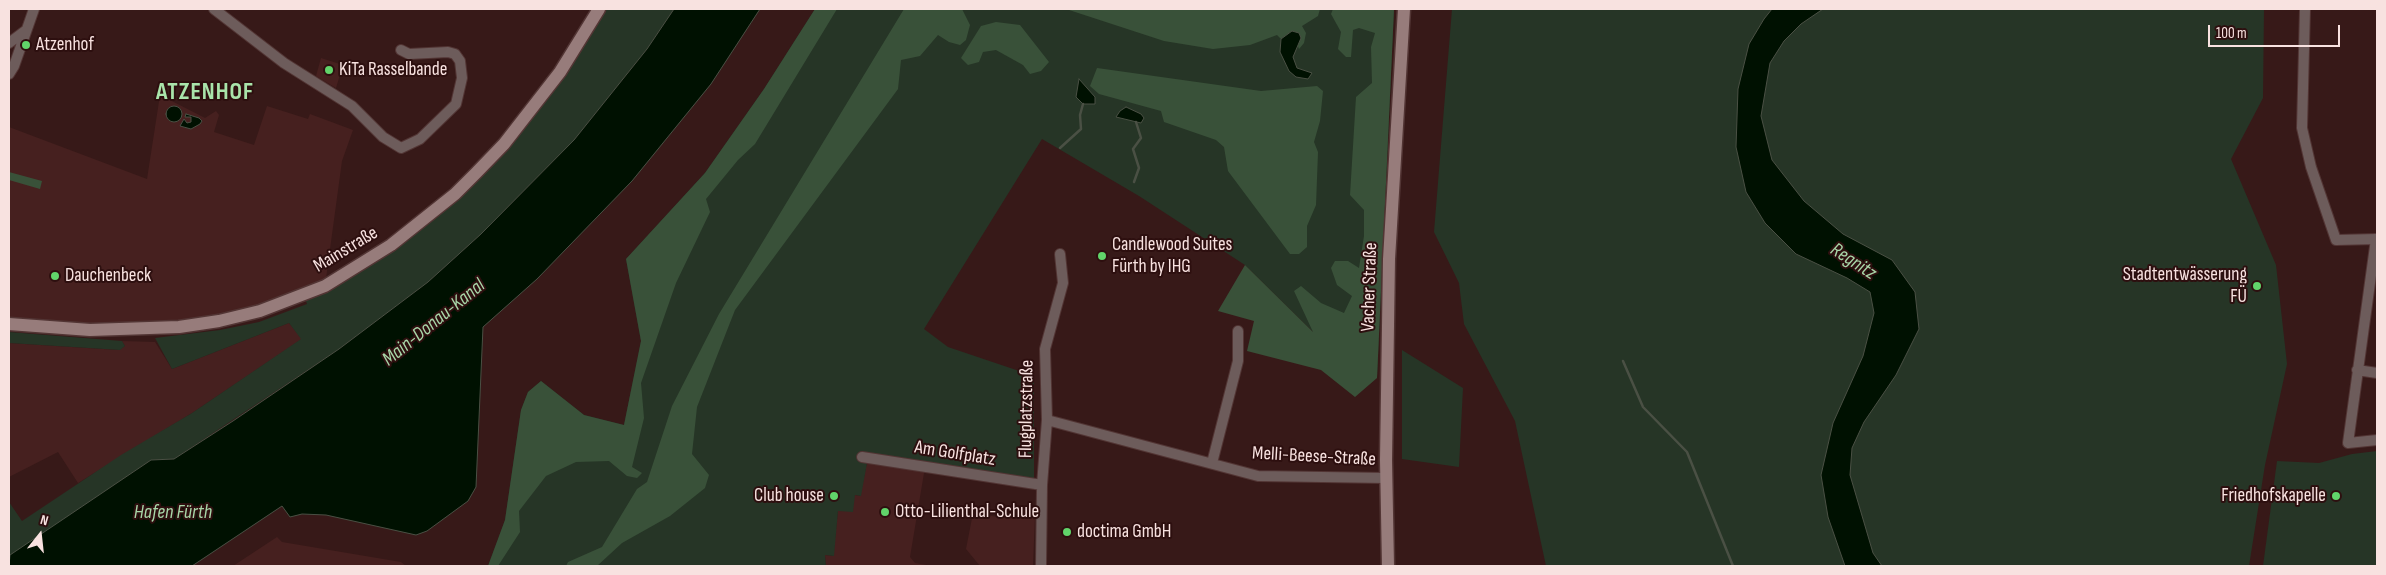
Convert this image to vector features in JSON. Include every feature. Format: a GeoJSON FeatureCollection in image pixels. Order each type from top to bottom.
{"type":"FeatureCollection","features":[{"type":"Feature","properties":{"kind":"main road","name":"Mainstraße"},"geometry":{"type":"LineString","coordinates":[[9,324],[90,330],[179,327],[260,312],[325,286],[391,245],[443,204],[476,173],[504,144],[560,72],[599,9]]}},
{"type":"Feature","properties":{"kind":"main road","name":"Vacher Straße"},"geometry":{"type":"LineString","coordinates":[[1388,566],[1386,478],[1390,259],[1404,9]]}},
{"type":"Feature","properties":{"kind":"street"},"geometry":{"type":"LineString","coordinates":[[9,74],[14,66],[34,9]]}},
{"type":"Feature","properties":{"kind":"street"},"geometry":{"type":"LineString","coordinates":[[214,9],[284,63],[352,106],[383,137],[401,148],[420,139],[456,104],[462,78],[460,61],[455,54],[448,52],[409,54],[401,50]]}},
{"type":"Feature","properties":{"kind":"street"},"geometry":{"type":"LineString","coordinates":[[2305,9],[2302,128],[2311,167],[2336,240],[2377,239],[2372,297],[2357,370],[2348,442],[2377,440]]}},
{"type":"Feature","properties":{"kind":"street"},"geometry":{"type":"LineString","coordinates":[[9,43],[25,32]]}},
{"type":"Feature","properties":{"kind":"street","name":"Flugplatzstraße"},"geometry":{"type":"LineString","coordinates":[[1040,566],[1046,420],[1045,349],[1063,283],[1060,254]]}},
{"type":"Feature","properties":{"kind":"street"},"geometry":{"type":"LineString","coordinates":[[1212,463],[1238,361],[1238,331]]}},
{"type":"Feature","properties":{"kind":"street"},"geometry":{"type":"LineString","coordinates":[[2357,370],[2377,373]]}},
{"type":"Feature","properties":{"kind":"street","name":"Melli-Beese-Straße"},"geometry":{"type":"LineString","coordinates":[[1046,420],[1258,476],[1386,478]]}},
{"type":"Feature","properties":{"kind":"street","name":"Am Golfplatz"},"geometry":{"type":"LineString","coordinates":[[862,457],[1042,486]]}},
{"type":"Feature","properties":{"kind":"shaded area"},"geometry":{"type":"Polygon","coordinates":[[[599,9],[674,9],[647,49],[574,140],[481,234],[428,282],[339,349],[174,459],[151,460],[9,557],[9,502],[22,521],[121,455],[192,413],[301,339],[289,323],[172,369],[155,338],[220,330],[259,322],[307,304],[304,295],[391,245],[504,144],[599,9]]]}},
{"type":"Feature","properties":{"kind":"shaded area"},"geometry":{"type":"Polygon","coordinates":[[[815,9],[1394,9],[1377,378],[1315,334],[1245,265],[1139,196],[1042,139],[924,329],[948,347],[1034,376],[1034,484],[868,458],[861,496],[855,495],[853,512],[838,511],[834,556],[825,555],[826,566],[488,566],[505,520],[521,410],[528,392],[541,381],[584,415],[624,425],[641,341],[626,259],[705,173],[764,89],[815,9]]]}},
{"type":"Feature","properties":{"kind":"shaded area"},"geometry":{"type":"Polygon","coordinates":[[[1452,9],[2264,9],[2263,98],[2231,159],[2276,265],[2287,364],[2265,465],[2249,566],[1546,566],[1515,421],[1464,324],[1459,283],[1434,232],[1452,9]]]}},
{"type":"Feature","properties":{"kind":"shaded area","name":"KiTa Rasselbande"},"geometry":{"type":"Polygon","coordinates":[[[321,58],[343,65],[336,88],[316,76],[321,58]]]}},
{"type":"Feature","properties":{"kind":"shaded area"},"geometry":{"type":"Polygon","coordinates":[[[160,95],[205,118],[216,111],[219,115],[214,132],[254,145],[267,106],[308,119],[310,114],[353,130],[342,161],[325,286],[304,295],[179,327],[9,324],[9,127],[147,179],[160,95]]]}},
{"type":"Feature","properties":{"kind":"shaded area"},"geometry":{"type":"Polygon","coordinates":[[[289,323],[302,339],[192,413],[78,483],[58,452],[9,477],[9,343],[119,350],[125,346],[122,341],[155,342],[172,369],[289,323]]]}},
{"type":"Feature","properties":{"kind":"shaded area"},"geometry":{"type":"Polygon","coordinates":[[[9,332],[122,341],[125,346],[120,350],[9,343],[9,332]]]}},
{"type":"Feature","properties":{"kind":"shaded area"},"geometry":{"type":"Polygon","coordinates":[[[1402,350],[1463,388],[1459,467],[1402,459],[1402,350]]]}},
{"type":"Feature","properties":{"kind":"shaded area"},"geometry":{"type":"Polygon","coordinates":[[[2377,451],[2377,566],[2263,566],[2277,461],[2319,463],[2352,454],[2377,451]]]}},
{"type":"Feature","properties":{"kind":"shaded area","name":"Otto-Lilienthal-Schule"},"geometry":{"type":"Polygon","coordinates":[[[868,458],[925,467],[910,557],[915,563],[932,566],[826,566],[825,555],[833,556],[838,511],[855,495],[860,496],[868,458]]]}},
{"type":"Feature","properties":{"kind":"shaded area"},"geometry":{"type":"Polygon","coordinates":[[[1001,510],[1035,516],[1033,566],[980,566],[966,549],[973,513],[998,517],[1001,510]]]}},
{"type":"Feature","properties":{"kind":"shaded area"},"geometry":{"type":"Polygon","coordinates":[[[277,537],[282,542],[401,562],[406,566],[233,566],[277,537]]]}},
{"type":"Feature","properties":{"kind":"green space"},"geometry":{"type":"Polygon","coordinates":[[[815,9],[837,9],[755,144],[738,160],[706,199],[710,212],[676,283],[641,383],[644,418],[632,467],[642,473],[637,478],[627,476],[609,461],[576,462],[546,476],[519,511],[520,532],[498,566],[488,566],[505,520],[521,410],[528,392],[541,381],[584,415],[624,425],[641,341],[626,259],[705,173],[764,89],[815,9]]]}},
{"type":"Feature","properties":{"kind":"green space"},"geometry":{"type":"Polygon","coordinates":[[[904,9],[962,9],[970,25],[966,40],[960,45],[949,42],[938,35],[920,56],[901,60],[898,89],[735,310],[697,407],[692,454],[709,475],[705,488],[670,516],[622,543],[597,566],[566,566],[568,562],[602,547],[637,489],[647,482],[672,406],[719,314],[904,9]]]}},
{"type":"Feature","properties":{"kind":"green space"},"geometry":{"type":"Polygon","coordinates":[[[1066,9],[1320,9],[1318,16],[1302,26],[1306,33],[1304,43],[1299,49],[1292,31],[1281,39],[1277,35],[1250,45],[1213,49],[1164,41],[1066,9]]]}},
{"type":"Feature","properties":{"kind":"green space"},"geometry":{"type":"Polygon","coordinates":[[[1333,9],[1394,9],[1377,378],[1355,397],[1321,370],[1247,351],[1254,321],[1218,311],[1245,265],[1313,332],[1294,291],[1301,286],[1321,303],[1344,313],[1352,296],[1337,285],[1331,268],[1335,261],[1348,261],[1359,268],[1364,236],[1364,210],[1350,195],[1356,97],[1372,83],[1371,47],[1375,33],[1359,28],[1353,30],[1351,57],[1346,57],[1338,49],[1341,32],[1331,14],[1333,9]]]}},
{"type":"Feature","properties":{"kind":"green space"},"geometry":{"type":"Polygon","coordinates":[[[996,22],[1020,25],[1049,62],[1041,71],[1030,74],[1023,65],[996,50],[983,52],[979,62],[968,65],[961,58],[981,26],[996,22]]]}},
{"type":"Feature","properties":{"kind":"green space"},"geometry":{"type":"Polygon","coordinates":[[[1097,68],[1261,91],[1317,86],[1323,91],[1320,121],[1314,142],[1318,152],[1316,205],[1307,226],[1307,247],[1299,254],[1290,254],[1228,171],[1224,147],[1216,140],[1164,122],[1161,111],[1099,94],[1090,86],[1097,68]]]}},
{"type":"Feature","properties":{"kind":"green space"},"geometry":{"type":"Polygon","coordinates":[[[9,172],[42,181],[40,189],[9,180],[9,172]]]}},
{"type":"Feature","properties":{"kind":"water"},"geometry":{"type":"Polygon","coordinates":[[[674,9],[760,9],[711,84],[632,181],[537,279],[483,327],[476,487],[468,501],[427,531],[416,535],[326,515],[302,514],[290,517],[282,506],[192,566],[9,566],[10,555],[151,460],[174,459],[233,421],[339,349],[428,282],[481,234],[574,140],[647,49],[674,9]]]}},
{"type":"Feature","properties":{"kind":"water","name":"Regnitz"},"geometry":{"type":"Polygon","coordinates":[[[1772,9],[1823,9],[1801,24],[1784,41],[1770,63],[1761,116],[1772,160],[1804,201],[1843,234],[1892,260],[1915,292],[1919,329],[1896,375],[1864,422],[1852,448],[1850,475],[1873,553],[1882,566],[1845,566],[1828,517],[1821,475],[1833,423],[1863,356],[1874,313],[1870,292],[1847,278],[1796,254],[1765,223],[1746,192],[1736,147],[1738,89],[1749,44],[1772,9]]]}},
{"type":"Feature","properties":{"kind":"water"},"geometry":{"type":"Polygon","coordinates":[[[1292,31],[1299,33],[1301,38],[1293,57],[1297,68],[1312,73],[1308,79],[1296,77],[1289,71],[1280,52],[1281,39],[1292,31]]]}},
{"type":"Feature","properties":{"kind":"water"},"geometry":{"type":"Polygon","coordinates":[[[1079,79],[1095,97],[1095,104],[1083,104],[1076,97],[1079,79]]]}},
{"type":"Feature","properties":{"kind":"water"},"geometry":{"type":"Polygon","coordinates":[[[174,106],[182,114],[174,122],[166,114],[174,106]]]}},
{"type":"Feature","properties":{"kind":"water"},"geometry":{"type":"Polygon","coordinates":[[[1126,107],[1141,114],[1144,118],[1141,123],[1116,117],[1126,107]]]}},
{"type":"Feature","properties":{"kind":"water"},"geometry":{"type":"Polygon","coordinates":[[[186,114],[199,118],[202,121],[191,129],[180,126],[184,119],[187,123],[191,122],[191,117],[185,117],[186,114]]]}},
{"type":"Feature","properties":{"kind":"waterway"},"geometry":{"type":"LineString","coordinates":[[1060,148],[1081,129],[1080,115],[1083,104]]}},
{"type":"Feature","properties":{"kind":"waterway"},"geometry":{"type":"LineString","coordinates":[[1134,182],[1139,168],[1133,149],[1141,138],[1136,122]]}},
{"type":"Feature","properties":{"kind":"waterway"},"geometry":{"type":"LineString","coordinates":[[1623,361],[1643,407],[1687,452],[1733,566]]}},
{"type":"Feature","properties":{"kind":"place","name":"Atzenhof"},"geometry":{"type":"Point","coordinates":[26,45]}},
{"type":"Feature","properties":{"kind":"place","name":"KiTa Rasselbande"},"geometry":{"type":"Point","coordinates":[329,70]}},
{"type":"Feature","properties":{"kind":"place","name":"Candlewood Suites Fürth by IHG"},"geometry":{"type":"Point","coordinates":[1102,256]}},
{"type":"Feature","properties":{"kind":"place","name":"Dauchenbeck"},"geometry":{"type":"Point","coordinates":[55,276]}},
{"type":"Feature","properties":{"kind":"place","name":"Stadtentwässerung FÜ"},"geometry":{"type":"Point","coordinates":[2257,286]}},
{"type":"Feature","properties":{"kind":"place","name":"Club house"},"geometry":{"type":"Point","coordinates":[834,496]}},
{"type":"Feature","properties":{"kind":"place","name":"Friedhofskapelle"},"geometry":{"type":"Point","coordinates":[2336,496]}},
{"type":"Feature","properties":{"kind":"place","name":"Otto-Lilienthal-Schule"},"geometry":{"type":"Point","coordinates":[885,512]}},
{"type":"Feature","properties":{"kind":"place","name":"doctima GmbH"},"geometry":{"type":"Point","coordinates":[1067,532]}},
{"type":"Feature","properties":{"kind":"district","name":"ATZENHOF"},"geometry":{"type":"Point","coordinates":[205,93]}},
{"type":"Feature","properties":{"kind":"water label","name":"Main-Donau-Kanal"},"geometry":{"type":"Point","coordinates":[434,323]}},
{"type":"Feature","properties":{"kind":"water label","name":"Hafen Fürth"},"geometry":{"type":"Point","coordinates":[173,513]}}]}
